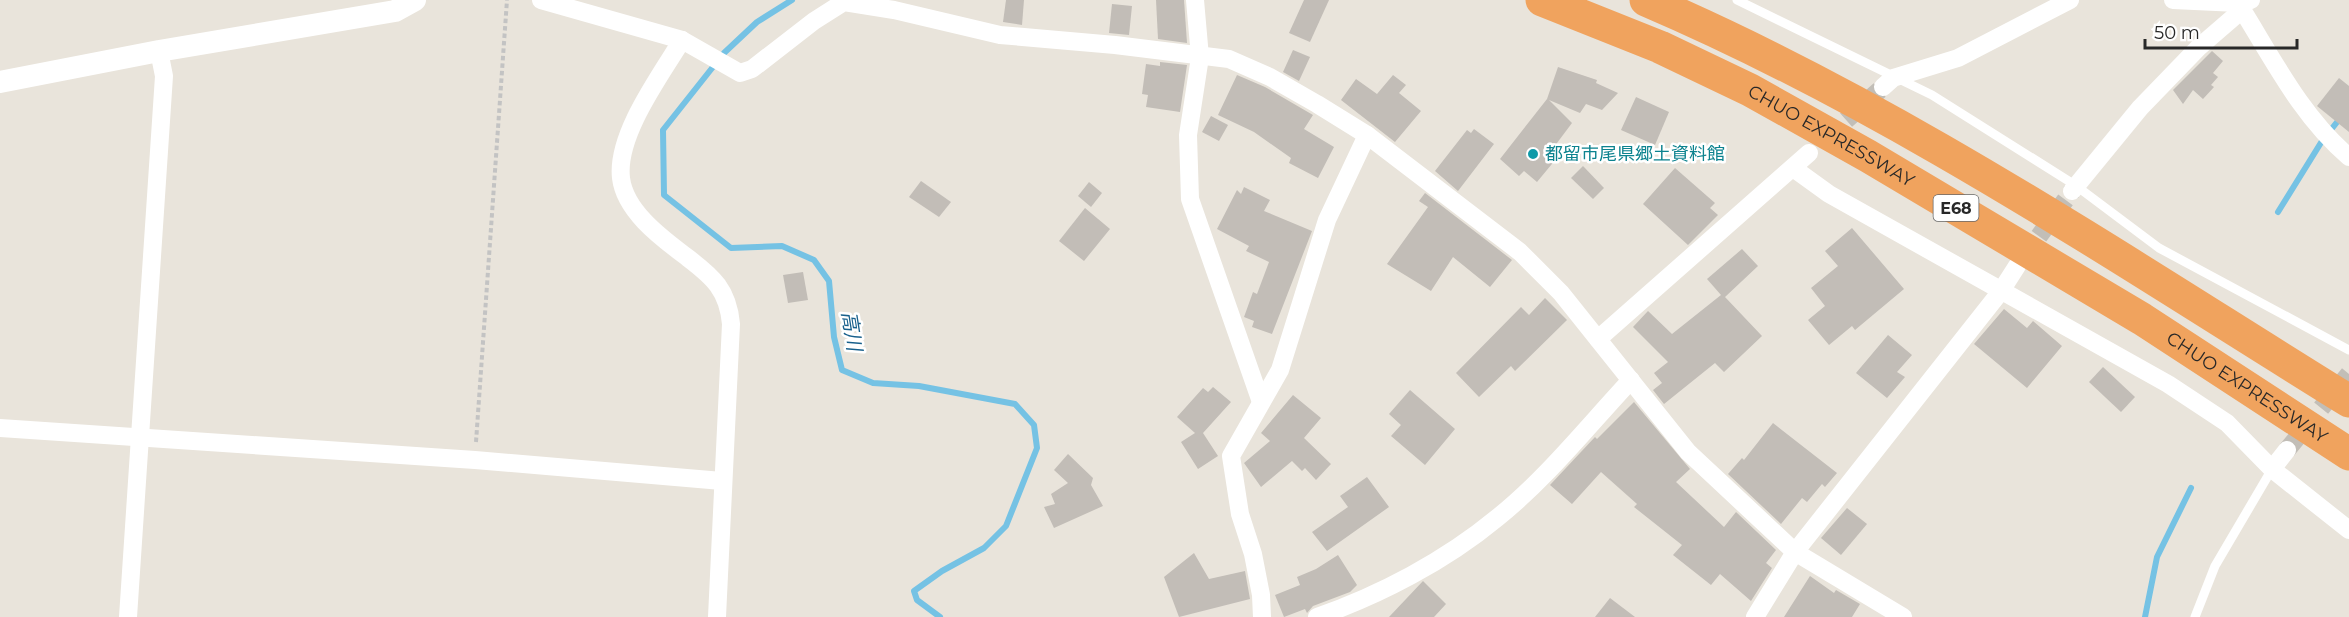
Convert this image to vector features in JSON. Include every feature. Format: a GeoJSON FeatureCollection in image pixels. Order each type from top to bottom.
{"type":"FeatureCollection","features":[{"type":"Feature","properties":{"kind":"highway","name":"CHUO EXPRESSWAY"},"geometry":{"type":"LineString","coordinates":[[1542,0],[1660,47],[1750,90],[1868,156],[2252,390],[2339,454]]}},
{"type":"Feature","properties":{"kind":"highway","name":"E68"},"geometry":{"type":"LineString","coordinates":[[1646,0],[1789,65],[2164,284],[2349,401]]}},
{"type":"Feature","properties":{"kind":"street"},"geometry":{"type":"LineString","coordinates":[[0,82],[159,51],[395,11],[416,0]]}},
{"type":"Feature","properties":{"kind":"street"},"geometry":{"type":"LineString","coordinates":[[541,0],[687,44],[740,73],[752,69],[814,21],[844,2],[894,10],[1000,35],[1115,45],[1229,59],[1270,76],[1367,135],[1520,252],[1561,293],[1688,452],[1795,552],[1903,617]]}},
{"type":"Feature","properties":{"kind":"street"},"geometry":{"type":"LineString","coordinates":[[1195,0],[1200,57],[1188,135],[1190,199],[1261,402]]}},
{"type":"Feature","properties":{"kind":"street"},"geometry":{"type":"LineString","coordinates":[[1888,82],[1958,58],[2070,0]]}},
{"type":"Feature","properties":{"kind":"street"},"geometry":{"type":"LineString","coordinates":[[2173,0],[2243,4]]}},
{"type":"Feature","properties":{"kind":"street"},"geometry":{"type":"LineString","coordinates":[[2243,4],[2301,105],[2325,135],[2349,157]]}},
{"type":"Feature","properties":{"kind":"street"},"geometry":{"type":"LineString","coordinates":[[2073,188],[2140,108],[2243,4]]}},
{"type":"Feature","properties":{"kind":"street"},"geometry":{"type":"LineString","coordinates":[[687,44],[636,118],[624,152],[621,178],[630,203],[648,225],[705,271],[718,285],[729,305],[731,324],[717,617]]}},
{"type":"Feature","properties":{"kind":"street"},"geometry":{"type":"LineString","coordinates":[[128,617],[164,76],[159,51]]}},
{"type":"Feature","properties":{"kind":"street"},"geometry":{"type":"LineString","coordinates":[[1262,617],[1261,595],[1240,514],[1231,456],[1280,370],[1327,220],[1367,135]]}},
{"type":"Feature","properties":{"kind":"street"},"geometry":{"type":"LineString","coordinates":[[1598,339],[1809,153]]}},
{"type":"Feature","properties":{"kind":"street"},"geometry":{"type":"LineString","coordinates":[[1793,168],[1828,194],[2168,384],[2227,423],[2272,469],[2349,530]]}},
{"type":"Feature","properties":{"kind":"street"},"geometry":{"type":"LineString","coordinates":[[1755,617],[1795,552],[2001,291],[2017,266]]}},
{"type":"Feature","properties":{"kind":"street"},"geometry":{"type":"LineString","coordinates":[[1317,617],[1393,585],[1473,537],[1498,518],[1631,380]]}},
{"type":"Feature","properties":{"kind":"street"},"geometry":{"type":"LineString","coordinates":[[0,428],[475,460],[722,481]]}},
{"type":"Feature","properties":{"kind":"street"},"geometry":{"type":"LineString","coordinates":[[2272,469],[2287,450]]}},
{"type":"Feature","properties":{"kind":"lane"},"geometry":{"type":"LineString","coordinates":[[1737,0],[1888,82],[1932,95],[2159,248],[2349,350]]}},
{"type":"Feature","properties":{"kind":"lane"},"geometry":{"type":"LineString","coordinates":[[2164,284],[2288,350]]}},
{"type":"Feature","properties":{"kind":"lane"},"geometry":{"type":"LineString","coordinates":[[2195,617],[2215,566],[2272,469]]}},
{"type":"Feature","properties":{"kind":"path"},"geometry":{"type":"LineString","coordinates":[[475,460],[507,0]]}},
{"type":"Feature","properties":{"kind":"building"},"geometry":{"type":"Polygon","coordinates":[[[1006,0],[1024,0],[1022,25],[1003,22],[1006,0]]]}},
{"type":"Feature","properties":{"kind":"building"},"geometry":{"type":"Polygon","coordinates":[[[1156,0],[1184,0],[1187,43],[1158,39],[1156,0]]]}},
{"type":"Feature","properties":{"kind":"building"},"geometry":{"type":"Polygon","coordinates":[[[1304,0],[1329,0],[1310,42],[1289,33],[1304,0]]]}},
{"type":"Feature","properties":{"kind":"building"},"geometry":{"type":"Polygon","coordinates":[[[1112,4],[1132,6],[1129,35],[1109,33],[1112,4]]]}},
{"type":"Feature","properties":{"kind":"building"},"geometry":{"type":"Polygon","coordinates":[[[1293,50],[1310,57],[1299,81],[1283,72],[1293,50]]]}},
{"type":"Feature","properties":{"kind":"building"},"geometry":{"type":"Polygon","coordinates":[[[2212,51],[2223,61],[2213,73],[2218,77],[2211,85],[2214,87],[2203,99],[2193,90],[2183,104],[2173,90],[2212,51]]]}},
{"type":"Feature","properties":{"kind":"building"},"geometry":{"type":"Polygon","coordinates":[[[1160,62],[1187,65],[1180,112],[1146,107],[1148,95],[1142,94],[1146,64],[1160,66],[1160,62]]]}},
{"type":"Feature","properties":{"kind":"building"},"geometry":{"type":"Polygon","coordinates":[[[1558,67],[1597,80],[1596,83],[1618,93],[1602,110],[1586,104],[1580,113],[1549,100],[1572,123],[1554,147],[1561,153],[1537,182],[1524,171],[1519,176],[1500,159],[1547,99],[1558,67]]]}},
{"type":"Feature","properties":{"kind":"building"},"geometry":{"type":"Polygon","coordinates":[[[1237,75],[1265,87],[1313,115],[1304,129],[1334,147],[1318,178],[1289,163],[1291,158],[1254,132],[1218,115],[1237,75]]]}},
{"type":"Feature","properties":{"kind":"building"},"geometry":{"type":"Polygon","coordinates":[[[1393,75],[1406,85],[1399,93],[1421,111],[1395,142],[1341,100],[1356,79],[1377,94],[1393,75]]]}},
{"type":"Feature","properties":{"kind":"building"},"geometry":{"type":"Polygon","coordinates":[[[2339,78],[2349,86],[2349,132],[2317,106],[2339,78]]]}},
{"type":"Feature","properties":{"kind":"building"},"geometry":{"type":"Polygon","coordinates":[[[1636,97],[1669,112],[1655,145],[1621,130],[1636,97]]]}},
{"type":"Feature","properties":{"kind":"building"},"geometry":{"type":"Polygon","coordinates":[[[1211,116],[1228,125],[1219,141],[1202,132],[1211,116]]]}},
{"type":"Feature","properties":{"kind":"building"},"geometry":{"type":"Polygon","coordinates":[[[1474,129],[1494,144],[1458,191],[1435,171],[1467,130],[1471,133],[1474,129]]]}},
{"type":"Feature","properties":{"kind":"building"},"geometry":{"type":"Polygon","coordinates":[[[1583,166],[1604,188],[1593,199],[1571,178],[1583,166]]]}},
{"type":"Feature","properties":{"kind":"building"},"geometry":{"type":"Polygon","coordinates":[[[1675,168],[1715,203],[1710,208],[1718,215],[1688,245],[1643,204],[1675,168]]]}},
{"type":"Feature","properties":{"kind":"building"},"geometry":{"type":"Polygon","coordinates":[[[921,181],[951,202],[939,217],[909,197],[921,181]]]}},
{"type":"Feature","properties":{"kind":"building"},"geometry":{"type":"Polygon","coordinates":[[[1089,182],[1102,193],[1091,207],[1078,196],[1089,182]]]}},
{"type":"Feature","properties":{"kind":"building"},"geometry":{"type":"Polygon","coordinates":[[[1244,187],[1270,200],[1264,211],[1312,231],[1272,334],[1252,327],[1254,321],[1244,317],[1253,292],[1257,294],[1269,262],[1246,251],[1249,246],[1217,229],[1237,190],[1241,194],[1244,187]]]}},
{"type":"Feature","properties":{"kind":"building"},"geometry":{"type":"Polygon","coordinates":[[[1425,193],[1512,260],[1490,287],[1453,257],[1431,291],[1387,264],[1428,207],[1419,201],[1425,193]]]}},
{"type":"Feature","properties":{"kind":"building"},"geometry":{"type":"Polygon","coordinates":[[[1085,208],[1110,229],[1084,261],[1059,241],[1085,208]]]}},
{"type":"Feature","properties":{"kind":"building"},"geometry":{"type":"Polygon","coordinates":[[[1852,228],[1904,289],[1855,330],[1852,326],[1829,345],[1808,320],[1825,306],[1811,288],[1838,266],[1825,251],[1852,228]]]}},
{"type":"Feature","properties":{"kind":"building"},"geometry":{"type":"Polygon","coordinates":[[[1742,249],[1758,266],[1725,297],[1762,336],[1724,372],[1715,363],[1664,404],[1653,390],[1662,383],[1654,373],[1668,362],[1633,327],[1648,311],[1672,334],[1721,295],[1707,279],[1742,249]]]}},
{"type":"Feature","properties":{"kind":"building"},"geometry":{"type":"Polygon","coordinates":[[[803,272],[808,300],[788,303],[783,275],[803,272]]]}},
{"type":"Feature","properties":{"kind":"building"},"geometry":{"type":"Polygon","coordinates":[[[1545,298],[1567,320],[1515,371],[1511,366],[1479,397],[1456,373],[1521,307],[1529,315],[1545,298]]]}},
{"type":"Feature","properties":{"kind":"building"},"geometry":{"type":"Polygon","coordinates":[[[2004,309],[2027,328],[2033,321],[2062,346],[2027,388],[1974,344],[2004,309]]]}},
{"type":"Feature","properties":{"kind":"building"},"geometry":{"type":"Polygon","coordinates":[[[1888,335],[1912,355],[1897,372],[1905,377],[1887,398],[1856,373],[1888,335]]]}},
{"type":"Feature","properties":{"kind":"building"},"geometry":{"type":"Polygon","coordinates":[[[2103,367],[2135,397],[2121,412],[2089,382],[2103,367]]]}},
{"type":"Feature","properties":{"kind":"building"},"geometry":{"type":"Polygon","coordinates":[[[1213,387],[1231,402],[1203,433],[1218,456],[1198,469],[1181,442],[1195,433],[1177,417],[1203,388],[1208,392],[1213,387]]]}},
{"type":"Feature","properties":{"kind":"building"},"geometry":{"type":"Polygon","coordinates":[[[1410,390],[1455,429],[1425,465],[1391,436],[1401,425],[1389,414],[1410,390]]]}},
{"type":"Feature","properties":{"kind":"building"},"geometry":{"type":"Polygon","coordinates":[[[1293,395],[1321,418],[1304,438],[1331,464],[1316,480],[1305,468],[1302,471],[1292,461],[1261,487],[1244,463],[1270,441],[1261,433],[1293,395]]]}},
{"type":"Feature","properties":{"kind":"building"},"geometry":{"type":"Polygon","coordinates":[[[1634,402],[1690,469],[1676,482],[1724,527],[1736,512],[1776,550],[1766,563],[1772,568],[1751,601],[1720,574],[1711,585],[1673,555],[1682,545],[1634,507],[1637,504],[1601,472],[1572,504],[1550,485],[1595,437],[1597,439],[1634,402]]]}},
{"type":"Feature","properties":{"kind":"building"},"geometry":{"type":"Polygon","coordinates":[[[1773,423],[1837,473],[1825,487],[1822,484],[1807,502],[1802,498],[1781,524],[1728,474],[1742,458],[1744,460],[1773,423]]]}},
{"type":"Feature","properties":{"kind":"building"},"geometry":{"type":"Polygon","coordinates":[[[1068,454],[1093,478],[1091,485],[1103,506],[1054,528],[1044,507],[1055,504],[1051,494],[1068,483],[1054,470],[1068,454]]]}},
{"type":"Feature","properties":{"kind":"building"},"geometry":{"type":"Polygon","coordinates":[[[1367,477],[1389,507],[1327,551],[1312,532],[1348,507],[1340,496],[1367,477]]]}},
{"type":"Feature","properties":{"kind":"building"},"geometry":{"type":"Polygon","coordinates":[[[1847,508],[1867,524],[1841,555],[1821,538],[1847,508]]]}},
{"type":"Feature","properties":{"kind":"building"},"geometry":{"type":"Polygon","coordinates":[[[1194,553],[1209,579],[1245,571],[1250,599],[1179,617],[1164,577],[1194,553]]]}},
{"type":"Feature","properties":{"kind":"building"},"geometry":{"type":"Polygon","coordinates":[[[1338,555],[1357,585],[1350,592],[1313,606],[1307,613],[1305,609],[1284,617],[1275,595],[1300,585],[1297,577],[1316,569],[1338,555]]]}},
{"type":"Feature","properties":{"kind":"building"},"geometry":{"type":"Polygon","coordinates":[[[1810,576],[1834,593],[1836,590],[1860,604],[1852,617],[1784,617],[1810,576]]]}},
{"type":"Feature","properties":{"kind":"building"},"geometry":{"type":"Polygon","coordinates":[[[1423,581],[1446,604],[1434,617],[1389,617],[1423,581]]]}},
{"type":"Feature","properties":{"kind":"building"},"geometry":{"type":"Polygon","coordinates":[[[1610,598],[1635,617],[1595,617],[1610,598]]]}},
{"type":"Feature","properties":{"kind":"waterway","name":"高川"},"geometry":{"type":"LineString","coordinates":[[792,0],[757,22],[724,53],[663,130],[664,195],[731,248],[782,246],[814,260],[829,281],[834,337],[842,370],[873,383],[919,386],[1015,404],[1034,425],[1037,448],[1006,526],[984,548],[942,571],[914,591],[917,600],[940,617]]}},
{"type":"Feature","properties":{"kind":"waterway"},"geometry":{"type":"LineString","coordinates":[[2278,212],[2322,141],[2349,107]]}},
{"type":"Feature","properties":{"kind":"waterway"},"geometry":{"type":"LineString","coordinates":[[2145,617],[2157,557],[2191,488]]}},
{"type":"Feature","properties":{"kind":"tunnel"},"geometry":{"type":"LineString","coordinates":[[1826,138],[1883,87]]}},
{"type":"Feature","properties":{"kind":"tunnel"},"geometry":{"type":"LineString","coordinates":[[2023,258],[2072,191]]}},
{"type":"Feature","properties":{"kind":"tunnel"},"geometry":{"type":"LineString","coordinates":[[2287,450],[2349,374]]}},
{"type":"Feature","properties":{"kind":"place","name":"都留市尾県郷土資料館"},"geometry":{"type":"Point","coordinates":[1533,154]}}]}
